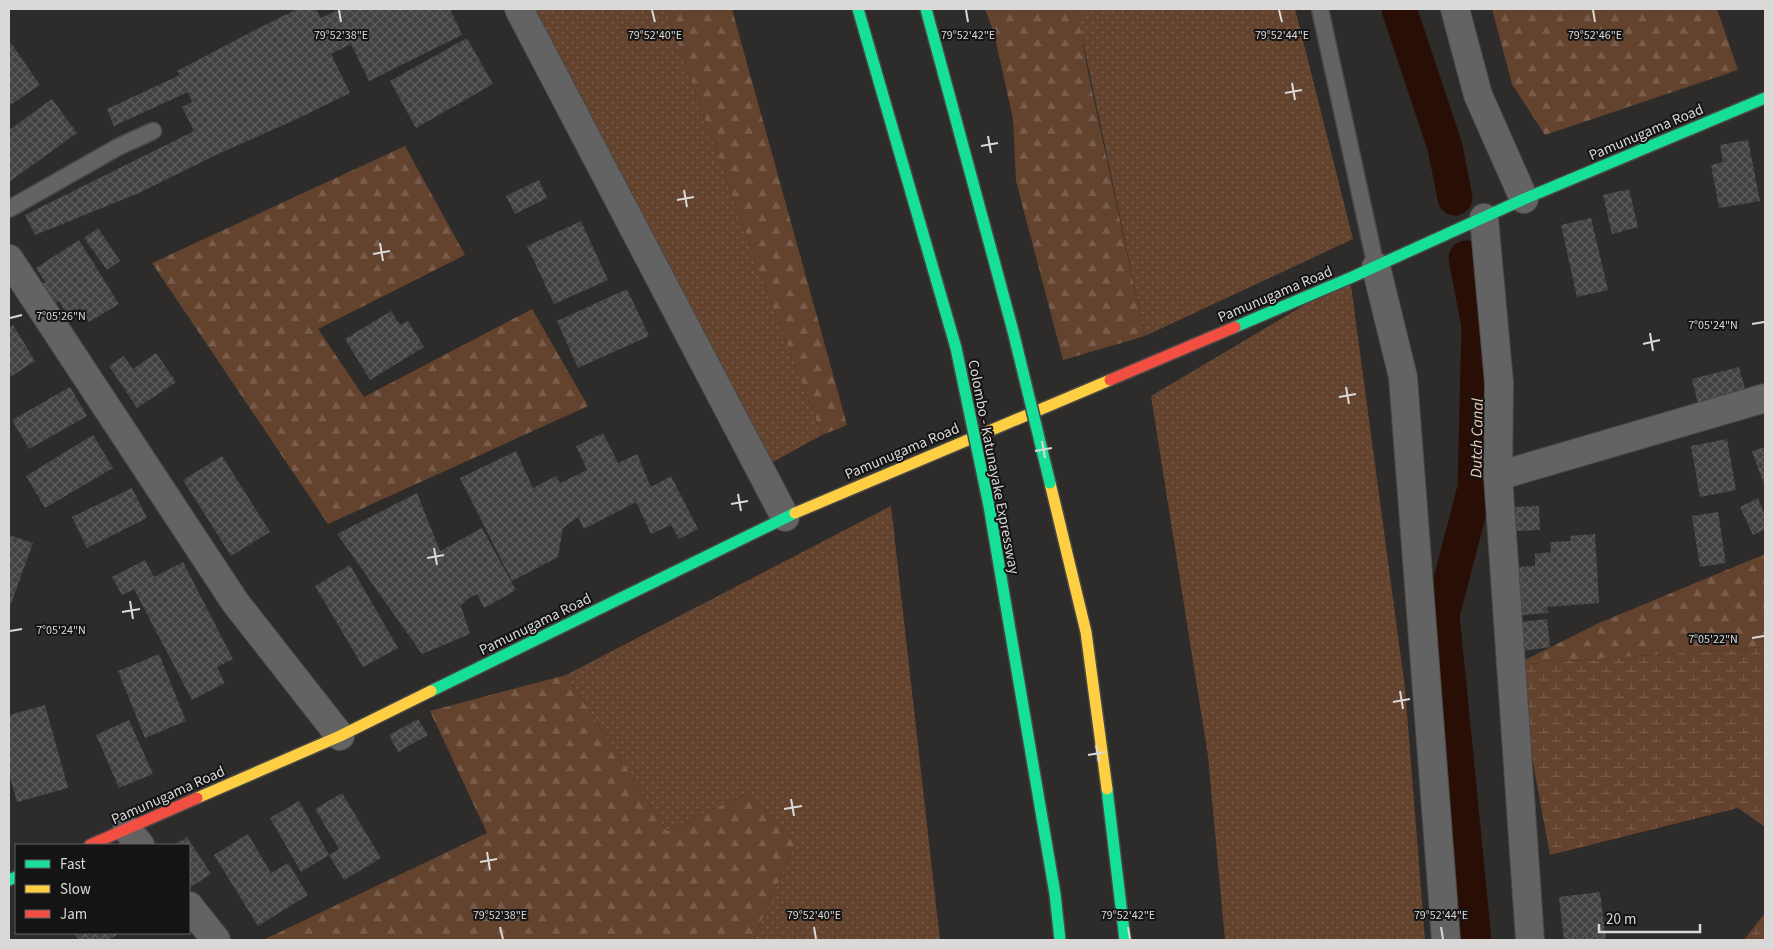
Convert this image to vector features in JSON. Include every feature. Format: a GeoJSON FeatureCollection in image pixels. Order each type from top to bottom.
{"type":"FeatureCollection","features":[{"type":"Feature","properties":{"kind":"main road","name":"Colombo - Katunayake Expressway"},"geometry":{"type":"LineString","coordinates":[[858,9],[956,348],[989,506],[1055,894],[1060,940]]}},
{"type":"Feature","properties":{"kind":"main road"},"geometry":{"type":"LineString","coordinates":[[926,9],[1013,331],[1086,632],[1125,940]]}},
{"type":"Feature","properties":{"kind":"main road","name":"Pamunugama Road"},"geometry":{"type":"LineString","coordinates":[[96,844],[134,837],[785,517],[1376,267],[1524,199],[1765,98]]}},
{"type":"Feature","properties":{"kind":"street"},"geometry":{"type":"LineString","coordinates":[[519,9],[785,517]]}},
{"type":"Feature","properties":{"kind":"street"},"geometry":{"type":"LineString","coordinates":[[1455,9],[1478,94],[1524,199]]}},
{"type":"Feature","properties":{"kind":"street"},"geometry":{"type":"LineString","coordinates":[[1484,218],[1499,383],[1498,476],[1530,940]]}},
{"type":"Feature","properties":{"kind":"street"},"geometry":{"type":"LineString","coordinates":[[9,259],[235,602],[340,736]]}},
{"type":"Feature","properties":{"kind":"street"},"geometry":{"type":"LineString","coordinates":[[1376,267],[1403,377],[1446,940]]}},
{"type":"Feature","properties":{"kind":"street"},"geometry":{"type":"LineString","coordinates":[[1498,476],[1765,398]]}},
{"type":"Feature","properties":{"kind":"street"},"geometry":{"type":"LineString","coordinates":[[190,907],[216,940]]}},
{"type":"Feature","properties":{"kind":"lane"},"geometry":{"type":"LineString","coordinates":[[1320,9],[1376,267]]}},
{"type":"Feature","properties":{"kind":"lane"},"geometry":{"type":"LineString","coordinates":[[9,209],[118,147],[153,130]]}},
{"type":"Feature","properties":{"kind":"green space"},"geometry":{"type":"Polygon","coordinates":[[[533,9],[666,9],[758,268],[822,435],[771,463],[602,137],[533,9]]]}},
{"type":"Feature","properties":{"kind":"green space"},"geometry":{"type":"Polygon","coordinates":[[[666,9],[732,9],[847,425],[822,435],[758,268],[666,9]]]}},
{"type":"Feature","properties":{"kind":"green space"},"geometry":{"type":"Polygon","coordinates":[[[985,9],[1097,9],[1078,14],[1088,72],[1145,336],[1063,360],[1016,181],[1013,119],[994,33],[985,9]]]}},
{"type":"Feature","properties":{"kind":"green space"},"geometry":{"type":"Polygon","coordinates":[[[1097,9],[1295,9],[1353,239],[1145,336],[1077,13],[1097,9]]]}},
{"type":"Feature","properties":{"kind":"green space"},"geometry":{"type":"Polygon","coordinates":[[[1492,9],[1717,9],[1738,70],[1545,135],[1512,84],[1492,9]]]}},
{"type":"Feature","properties":{"kind":"green space"},"geometry":{"type":"Polygon","coordinates":[[[405,146],[465,255],[318,329],[364,397],[532,309],[588,406],[328,524],[152,263],[405,146]]]}},
{"type":"Feature","properties":{"kind":"green space"},"geometry":{"type":"Polygon","coordinates":[[[1350,278],[1405,688],[1425,940],[1225,940],[1208,756],[1151,396],[1350,278]]]}},
{"type":"Feature","properties":{"kind":"green space"},"geometry":{"type":"Polygon","coordinates":[[[891,506],[940,940],[753,940],[796,842],[748,793],[667,831],[566,675],[891,506]]]}},
{"type":"Feature","properties":{"kind":"green space"},"geometry":{"type":"Polygon","coordinates":[[[1765,554],[1765,647],[1515,665],[1599,623],[1765,554]]]}},
{"type":"Feature","properties":{"kind":"green space"},"geometry":{"type":"Polygon","coordinates":[[[1765,647],[1765,827],[1738,808],[1550,855],[1515,665],[1765,647]]]}},
{"type":"Feature","properties":{"kind":"green space"},"geometry":{"type":"Polygon","coordinates":[[[566,675],[667,831],[748,793],[796,842],[753,940],[263,940],[487,833],[430,711],[566,675]]]}},
{"type":"Feature","properties":{"kind":"green space"},"geometry":{"type":"Polygon","coordinates":[[[1765,913],[1765,940],[1744,940],[1765,913]]]}},
{"type":"Feature","properties":{"kind":"building"},"geometry":{"type":"Polygon","coordinates":[[[297,9],[316,9],[321,18],[340,9],[450,9],[462,35],[369,81],[351,44],[331,54],[350,93],[139,193],[35,235],[25,215],[194,131],[182,107],[192,102],[188,92],[114,126],[107,109],[180,75],[177,71],[297,9]]]}},
{"type":"Feature","properties":{"kind":"building"},"geometry":{"type":"Polygon","coordinates":[[[467,38],[493,84],[416,128],[390,81],[467,38]]]}},
{"type":"Feature","properties":{"kind":"building"},"geometry":{"type":"Polygon","coordinates":[[[11,43],[40,85],[9,106],[9,44],[11,43]]]}},
{"type":"Feature","properties":{"kind":"building"},"geometry":{"type":"Polygon","coordinates":[[[52,99],[77,133],[9,182],[9,130],[52,99]]]}},
{"type":"Feature","properties":{"kind":"building"},"geometry":{"type":"Polygon","coordinates":[[[1748,140],[1760,201],[1719,208],[1711,165],[1723,162],[1720,145],[1748,140]]]}},
{"type":"Feature","properties":{"kind":"building"},"geometry":{"type":"Polygon","coordinates":[[[539,180],[547,198],[515,214],[506,196],[539,180]]]}},
{"type":"Feature","properties":{"kind":"building"},"geometry":{"type":"Polygon","coordinates":[[[1629,189],[1638,227],[1612,234],[1603,195],[1629,189]]]}},
{"type":"Feature","properties":{"kind":"building"},"geometry":{"type":"Polygon","coordinates":[[[1591,218],[1608,290],[1577,297],[1561,225],[1591,218]]]}},
{"type":"Feature","properties":{"kind":"building"},"geometry":{"type":"Polygon","coordinates":[[[581,221],[608,280],[554,304],[527,246],[581,221]]]}},
{"type":"Feature","properties":{"kind":"building"},"geometry":{"type":"Polygon","coordinates":[[[98,228],[120,261],[107,270],[84,238],[98,228]]]}},
{"type":"Feature","properties":{"kind":"building"},"geometry":{"type":"Polygon","coordinates":[[[79,240],[119,304],[89,322],[80,308],[68,316],[59,301],[51,306],[39,286],[45,282],[36,268],[79,240]]]}},
{"type":"Feature","properties":{"kind":"building"},"geometry":{"type":"Polygon","coordinates":[[[627,289],[649,336],[578,368],[557,321],[627,289]]]}},
{"type":"Feature","properties":{"kind":"building"},"geometry":{"type":"Polygon","coordinates":[[[391,311],[400,325],[408,321],[424,347],[370,380],[345,339],[391,311]]]}},
{"type":"Feature","properties":{"kind":"building"},"geometry":{"type":"Polygon","coordinates":[[[13,325],[35,361],[9,378],[9,327],[13,325]]]}},
{"type":"Feature","properties":{"kind":"building"},"geometry":{"type":"Polygon","coordinates":[[[156,353],[176,382],[137,408],[109,366],[124,356],[133,369],[156,353]]]}},
{"type":"Feature","properties":{"kind":"building"},"geometry":{"type":"Polygon","coordinates":[[[1739,367],[1747,396],[1699,408],[1692,379],[1739,367]]]}},
{"type":"Feature","properties":{"kind":"building"},"geometry":{"type":"Polygon","coordinates":[[[70,387],[87,416],[29,449],[12,420],[70,387]]]}},
{"type":"Feature","properties":{"kind":"building"},"geometry":{"type":"Polygon","coordinates":[[[603,433],[618,463],[637,454],[651,487],[671,476],[698,529],[679,539],[671,525],[651,534],[636,502],[584,529],[578,517],[563,528],[558,557],[512,581],[460,478],[516,451],[533,488],[556,476],[560,483],[587,470],[576,446],[603,433]]]}},
{"type":"Feature","properties":{"kind":"building"},"geometry":{"type":"Polygon","coordinates":[[[93,435],[113,468],[45,508],[26,476],[93,435]]]}},
{"type":"Feature","properties":{"kind":"building"},"geometry":{"type":"Polygon","coordinates":[[[1727,439],[1736,490],[1700,497],[1691,446],[1727,439]]]}},
{"type":"Feature","properties":{"kind":"building"},"geometry":{"type":"Polygon","coordinates":[[[1765,447],[1765,487],[1752,451],[1765,447]]]}},
{"type":"Feature","properties":{"kind":"building"},"geometry":{"type":"Polygon","coordinates":[[[222,456],[270,532],[231,556],[183,480],[222,456]]]}},
{"type":"Feature","properties":{"kind":"building"},"geometry":{"type":"Polygon","coordinates":[[[132,488],[147,518],[87,548],[72,517],[132,488]]]}},
{"type":"Feature","properties":{"kind":"building"},"geometry":{"type":"Polygon","coordinates":[[[417,493],[440,551],[482,528],[516,590],[484,608],[477,594],[466,600],[461,606],[470,634],[422,654],[337,534],[417,493]]]}},
{"type":"Feature","properties":{"kind":"building"},"geometry":{"type":"Polygon","coordinates":[[[1758,498],[1765,515],[1765,529],[1753,535],[1740,507],[1758,498]]]}},
{"type":"Feature","properties":{"kind":"building"},"geometry":{"type":"Polygon","coordinates":[[[1539,506],[1540,530],[1516,531],[1515,507],[1539,506]]]}},
{"type":"Feature","properties":{"kind":"building"},"geometry":{"type":"Polygon","coordinates":[[[1718,512],[1726,563],[1700,567],[1692,516],[1718,512]]]}},
{"type":"Feature","properties":{"kind":"building"},"geometry":{"type":"Polygon","coordinates":[[[1595,534],[1599,603],[1547,607],[1548,613],[1521,615],[1518,567],[1535,566],[1535,554],[1551,552],[1550,542],[1571,541],[1570,536],[1595,534]]]}},
{"type":"Feature","properties":{"kind":"building"},"geometry":{"type":"Polygon","coordinates":[[[9,535],[33,543],[9,609],[9,535]]]}},
{"type":"Feature","properties":{"kind":"building"},"geometry":{"type":"Polygon","coordinates":[[[145,560],[154,577],[183,562],[233,659],[217,667],[225,683],[192,700],[134,589],[122,595],[112,577],[145,560]]]}},
{"type":"Feature","properties":{"kind":"building"},"geometry":{"type":"Polygon","coordinates":[[[350,565],[398,648],[363,667],[315,586],[350,565]]]}},
{"type":"Feature","properties":{"kind":"building"},"geometry":{"type":"Polygon","coordinates":[[[1547,619],[1550,647],[1523,651],[1520,622],[1547,619]]]}},
{"type":"Feature","properties":{"kind":"building"},"geometry":{"type":"Polygon","coordinates":[[[159,654],[186,721],[145,738],[118,671],[159,654]]]}},
{"type":"Feature","properties":{"kind":"building"},"geometry":{"type":"Polygon","coordinates":[[[45,705],[68,788],[17,802],[9,774],[9,715],[45,705]]]}},
{"type":"Feature","properties":{"kind":"building"},"geometry":{"type":"Polygon","coordinates":[[[418,719],[428,735],[398,752],[389,735],[418,719]]]}},
{"type":"Feature","properties":{"kind":"building"},"geometry":{"type":"Polygon","coordinates":[[[129,720],[153,774],[119,788],[96,735],[129,720]]]}},
{"type":"Feature","properties":{"kind":"building"},"geometry":{"type":"Polygon","coordinates":[[[342,793],[381,858],[344,880],[329,855],[339,849],[315,809],[342,793]]]}},
{"type":"Feature","properties":{"kind":"building"},"geometry":{"type":"Polygon","coordinates":[[[299,801],[329,855],[301,872],[270,818],[299,801]]]}},
{"type":"Feature","properties":{"kind":"building"},"geometry":{"type":"Polygon","coordinates":[[[248,834],[271,873],[288,863],[308,895],[258,926],[214,855],[248,834]]]}},
{"type":"Feature","properties":{"kind":"building"},"geometry":{"type":"Polygon","coordinates":[[[187,837],[211,874],[190,887],[190,844],[176,844],[187,837]]]}},
{"type":"Feature","properties":{"kind":"building"},"geometry":{"type":"Polygon","coordinates":[[[1600,892],[1606,940],[1564,940],[1559,897],[1600,892]]]}},
{"type":"Feature","properties":{"kind":"building"},"geometry":{"type":"Polygon","coordinates":[[[75,934],[118,934],[108,940],[79,940],[75,934]]]}},
{"type":"Feature","properties":{"kind":"waterway","name":"Dutch Canal"},"geometry":{"type":"LineString","coordinates":[[1399,9],[1445,147],[1455,198]]}},
{"type":"Feature","properties":{"kind":"waterway","name":"Dutch Canal"},"geometry":{"type":"LineString","coordinates":[[1466,258],[1479,326],[1475,488],[1442,615],[1474,940]]}},
{"type":"Feature","properties":{"kind":"traffic: fast"},"geometry":{"type":"LineString","coordinates":[[858,9],[956,348]]}},
{"type":"Feature","properties":{"kind":"traffic: fast"},"geometry":{"type":"LineString","coordinates":[[926,9],[1013,331]]}},
{"type":"Feature","properties":{"kind":"traffic: fast"},"geometry":{"type":"LineString","coordinates":[[1235,327],[1350,278],[1524,199],[1765,98]]}},
{"type":"Feature","properties":{"kind":"traffic: fast"},"geometry":{"type":"LineString","coordinates":[[1013,331],[1050,483]]}},
{"type":"Feature","properties":{"kind":"traffic: fast"},"geometry":{"type":"LineString","coordinates":[[956,348],[989,506]]}},
{"type":"Feature","properties":{"kind":"traffic: fast"},"geometry":{"type":"LineString","coordinates":[[989,506],[1055,894],[1060,940]]}},
{"type":"Feature","properties":{"kind":"traffic: fast"},"geometry":{"type":"LineString","coordinates":[[431,691],[795,513]]}},
{"type":"Feature","properties":{"kind":"traffic: fast"},"geometry":{"type":"LineString","coordinates":[[1107,789],[1125,940]]}},
{"type":"Feature","properties":{"kind":"traffic: fast"},"geometry":{"type":"LineString","coordinates":[[9,880],[15,877]]}},
{"type":"Feature","properties":{"kind":"traffic: slow"},"geometry":{"type":"LineString","coordinates":[[795,513],[1110,380]]}},
{"type":"Feature","properties":{"kind":"traffic: slow"},"geometry":{"type":"LineString","coordinates":[[1050,483],[1086,632],[1107,789]]}},
{"type":"Feature","properties":{"kind":"traffic: slow"},"geometry":{"type":"LineString","coordinates":[[197,798],[340,736],[431,691]]}},
{"type":"Feature","properties":{"kind":"traffic: jam"},"geometry":{"type":"LineString","coordinates":[[1110,380],[1235,327]]}},
{"type":"Feature","properties":{"kind":"traffic: jam"},"geometry":{"type":"LineString","coordinates":[[92,844],[197,798]]}}]}
